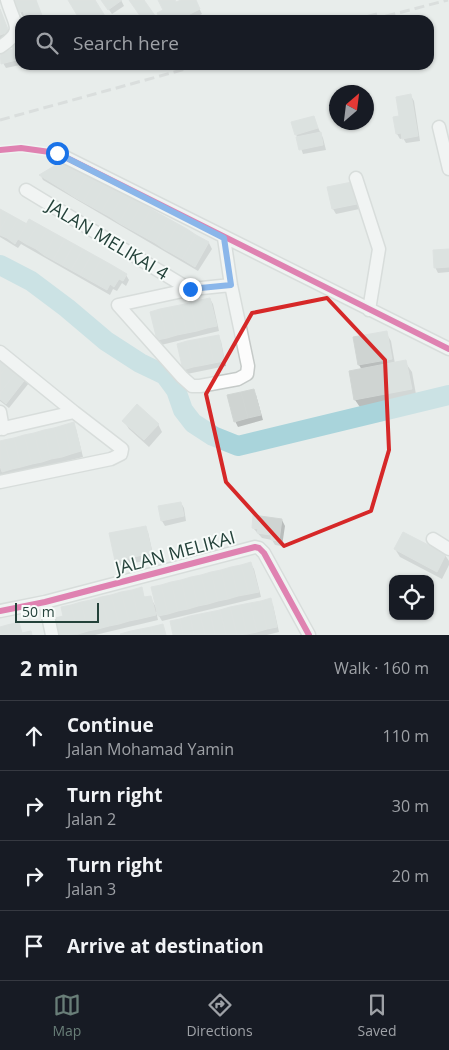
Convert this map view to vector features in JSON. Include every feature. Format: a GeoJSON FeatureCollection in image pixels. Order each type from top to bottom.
{"type":"FeatureCollection","features":[{"type":"Feature","properties":{"kind":"street"},"geometry":{"type":"LineString","coordinates":[[7,1],[15,28]]}},
{"type":"Feature","properties":{"kind":"street"},"geometry":{"type":"LineString","coordinates":[[0,46],[15,34]]}},
{"type":"Feature","properties":{"kind":"street"},"geometry":{"type":"LineString","coordinates":[[439,127],[449,169]]}},
{"type":"Feature","properties":{"kind":"street"},"geometry":{"type":"LineString","coordinates":[[57,153],[449,349]]}},
{"type":"Feature","properties":{"kind":"street"},"geometry":{"type":"LineString","coordinates":[[356,178],[379,250],[369,310]]}},
{"type":"Feature","properties":{"kind":"street","name":"JALAN MELIKAI 4"},"geometry":{"type":"LineString","coordinates":[[26,190],[190,289]]}},
{"type":"Feature","properties":{"kind":"street"},"geometry":{"type":"LineString","coordinates":[[224,238],[231,285],[248,366],[247,374],[238,380],[192,386],[120,310],[118,305],[190,289],[231,285]]}},
{"type":"Feature","properties":{"kind":"street"},"geometry":{"type":"LineString","coordinates":[[0,352],[122,449],[121,454],[111,459],[0,482]]}},
{"type":"Feature","properties":{"kind":"street"},"geometry":{"type":"LineString","coordinates":[[0,412],[2,429],[74,412]]}},
{"type":"Feature","properties":{"kind":"street"},"geometry":{"type":"LineString","coordinates":[[433,539],[449,549]]}},
{"type":"Feature","properties":{"kind":"street","name":"JALAN MELIKAI"},"geometry":{"type":"LineString","coordinates":[[0,610],[45,602],[255,547],[264,553],[309,635]]}},
{"type":"Feature","properties":{"kind":"street"},"geometry":{"type":"LineString","coordinates":[[45,602],[52,635]]}},
{"type":"Feature","properties":{"kind":"highlighted area"},"geometry":{"type":"Polygon","coordinates":[[[327,298],[385,360],[389,450],[371,511],[284,546],[226,482],[206,394],[252,313],[327,298]]]}},
{"type":"Feature","properties":{"kind":"building"},"geometry":{"type":"Polygon","coordinates":[[[15,0],[36,0],[42,15],[24,15],[23,11],[19,13],[15,0]]]}},
{"type":"Feature","properties":{"kind":"building"},"geometry":{"type":"Polygon","coordinates":[[[68,0],[95,0],[104,15],[77,15],[68,0]]]}},
{"type":"Feature","properties":{"kind":"building"},"geometry":{"type":"Polygon","coordinates":[[[101,0],[122,0],[108,10],[101,0]]]}},
{"type":"Feature","properties":{"kind":"building"},"geometry":{"type":"Polygon","coordinates":[[[129,0],[144,0],[154,15],[140,15],[129,0]]]}},
{"type":"Feature","properties":{"kind":"building"},"geometry":{"type":"Polygon","coordinates":[[[158,0],[175,0],[176,2],[196,0],[200,9],[188,15],[158,15],[157,13],[163,10],[158,0]]]}},
{"type":"Feature","properties":{"kind":"building"},"geometry":{"type":"Polygon","coordinates":[[[0,9],[9,32],[0,35],[0,9]]]}},
{"type":"Feature","properties":{"kind":"building"},"geometry":{"type":"Polygon","coordinates":[[[15,44],[15,60],[1,64],[0,52],[13,49],[12,45],[15,44]]]}},
{"type":"Feature","properties":{"kind":"building"},"geometry":{"type":"Polygon","coordinates":[[[411,94],[418,136],[402,139],[401,133],[396,134],[393,117],[399,116],[396,97],[411,94]]]}},
{"type":"Feature","properties":{"kind":"building"},"geometry":{"type":"Polygon","coordinates":[[[314,116],[318,128],[295,135],[291,122],[314,116]]]}},
{"type":"Feature","properties":{"kind":"building"},"geometry":{"type":"Polygon","coordinates":[[[321,132],[323,145],[299,150],[296,137],[321,132]]]}},
{"type":"Feature","properties":{"kind":"building"},"geometry":{"type":"Polygon","coordinates":[[[66,159],[80,167],[65,191],[39,175],[66,159]]]}},
{"type":"Feature","properties":{"kind":"building"},"geometry":{"type":"Polygon","coordinates":[[[80,167],[89,172],[74,197],[65,191],[80,167]]]}},
{"type":"Feature","properties":{"kind":"building"},"geometry":{"type":"Polygon","coordinates":[[[89,172],[97,177],[83,202],[74,197],[89,172]]]}},
{"type":"Feature","properties":{"kind":"building"},"geometry":{"type":"Polygon","coordinates":[[[97,177],[106,182],[92,207],[83,202],[97,177]]]}},
{"type":"Feature","properties":{"kind":"building"},"geometry":{"type":"Polygon","coordinates":[[[357,181],[362,203],[332,209],[327,187],[357,181]]]}},
{"type":"Feature","properties":{"kind":"building"},"geometry":{"type":"Polygon","coordinates":[[[106,182],[115,188],[101,212],[92,207],[106,182]]]}},
{"type":"Feature","properties":{"kind":"building"},"geometry":{"type":"Polygon","coordinates":[[[115,188],[124,193],[110,217],[101,212],[115,188]]]}},
{"type":"Feature","properties":{"kind":"building"},"geometry":{"type":"Polygon","coordinates":[[[124,193],[133,198],[119,223],[110,217],[124,193]]]}},
{"type":"Feature","properties":{"kind":"building"},"geometry":{"type":"Polygon","coordinates":[[[133,198],[142,203],[128,228],[119,223],[133,198]]]}},
{"type":"Feature","properties":{"kind":"building"},"geometry":{"type":"Polygon","coordinates":[[[142,203],[151,209],[137,233],[128,228],[142,203]]]}},
{"type":"Feature","properties":{"kind":"building"},"geometry":{"type":"Polygon","coordinates":[[[0,209],[9,214],[0,230],[0,209]]]}},
{"type":"Feature","properties":{"kind":"building"},"geometry":{"type":"Polygon","coordinates":[[[151,209],[160,214],[146,238],[137,233],[151,209]]]}},
{"type":"Feature","properties":{"kind":"building"},"geometry":{"type":"Polygon","coordinates":[[[9,214],[18,219],[7,238],[0,235],[0,230],[9,214]]]}},
{"type":"Feature","properties":{"kind":"building"},"geometry":{"type":"Polygon","coordinates":[[[160,214],[169,219],[155,243],[146,238],[160,214]]]}},
{"type":"Feature","properties":{"kind":"building"},"geometry":{"type":"Polygon","coordinates":[[[18,219],[27,224],[15,244],[7,238],[18,219]]]}},
{"type":"Feature","properties":{"kind":"building"},"geometry":{"type":"Polygon","coordinates":[[[29,219],[38,224],[26,244],[18,239],[29,219]]]}},
{"type":"Feature","properties":{"kind":"building"},"geometry":{"type":"Polygon","coordinates":[[[169,219],[178,224],[164,249],[155,243],[169,219]]]}},
{"type":"Feature","properties":{"kind":"building"},"geometry":{"type":"Polygon","coordinates":[[[38,224],[47,229],[36,249],[26,244],[38,224]]]}},
{"type":"Feature","properties":{"kind":"building"},"geometry":{"type":"Polygon","coordinates":[[[178,224],[187,229],[173,254],[164,249],[178,224]]]}},
{"type":"Feature","properties":{"kind":"building"},"geometry":{"type":"Polygon","coordinates":[[[47,229],[56,234],[44,255],[36,249],[47,229]]]}},
{"type":"Feature","properties":{"kind":"building"},"geometry":{"type":"Polygon","coordinates":[[[187,229],[196,235],[182,259],[173,254],[187,229]]]}},
{"type":"Feature","properties":{"kind":"building"},"geometry":{"type":"Polygon","coordinates":[[[56,234],[65,239],[53,260],[44,255],[56,234]]]}},
{"type":"Feature","properties":{"kind":"building"},"geometry":{"type":"Polygon","coordinates":[[[196,235],[209,242],[195,267],[182,259],[196,235]]]}},
{"type":"Feature","properties":{"kind":"building"},"geometry":{"type":"Polygon","coordinates":[[[65,239],[74,244],[62,265],[53,260],[65,239]]]}},
{"type":"Feature","properties":{"kind":"building"},"geometry":{"type":"Polygon","coordinates":[[[74,244],[83,249],[71,270],[62,265],[74,244]]]}},
{"type":"Feature","properties":{"kind":"building"},"geometry":{"type":"Polygon","coordinates":[[[83,249],[92,254],[80,275],[71,270],[83,249]]]}},
{"type":"Feature","properties":{"kind":"building"},"geometry":{"type":"Polygon","coordinates":[[[449,249],[449,267],[434,268],[433,250],[449,249]]]}},
{"type":"Feature","properties":{"kind":"building"},"geometry":{"type":"Polygon","coordinates":[[[92,254],[101,259],[89,280],[80,275],[92,254]]]}},
{"type":"Feature","properties":{"kind":"building"},"geometry":{"type":"Polygon","coordinates":[[[101,259],[110,264],[98,285],[89,280],[101,259]]]}},
{"type":"Feature","properties":{"kind":"building"},"geometry":{"type":"Polygon","coordinates":[[[110,264],[127,274],[123,281],[119,279],[114,287],[110,284],[107,290],[98,285],[110,264]]]}},
{"type":"Feature","properties":{"kind":"building"},"geometry":{"type":"Polygon","coordinates":[[[210,298],[217,326],[207,328],[200,300],[210,298]]]}},
{"type":"Feature","properties":{"kind":"building"},"geometry":{"type":"Polygon","coordinates":[[[200,300],[207,328],[197,331],[190,303],[200,300]]]}},
{"type":"Feature","properties":{"kind":"building"},"geometry":{"type":"Polygon","coordinates":[[[190,303],[197,331],[187,333],[180,305],[190,303]]]}},
{"type":"Feature","properties":{"kind":"building"},"geometry":{"type":"Polygon","coordinates":[[[180,305],[187,333],[177,335],[170,307],[180,305]]]}},
{"type":"Feature","properties":{"kind":"building"},"geometry":{"type":"Polygon","coordinates":[[[170,307],[177,335],[167,338],[160,309],[170,307]]]}},
{"type":"Feature","properties":{"kind":"building"},"geometry":{"type":"Polygon","coordinates":[[[160,309],[167,338],[157,340],[150,312],[160,309]]]}},
{"type":"Feature","properties":{"kind":"building"},"geometry":{"type":"Polygon","coordinates":[[[387,331],[392,359],[358,365],[353,337],[387,331]]]}},
{"type":"Feature","properties":{"kind":"building"},"geometry":{"type":"Polygon","coordinates":[[[219,335],[224,361],[214,363],[208,337],[219,335]]]}},
{"type":"Feature","properties":{"kind":"building"},"geometry":{"type":"Polygon","coordinates":[[[208,337],[214,363],[204,365],[198,339],[208,337]]]}},
{"type":"Feature","properties":{"kind":"building"},"geometry":{"type":"Polygon","coordinates":[[[198,339],[204,365],[193,367],[187,341],[198,339]]]}},
{"type":"Feature","properties":{"kind":"building"},"geometry":{"type":"Polygon","coordinates":[[[187,341],[193,367],[183,370],[177,344],[187,341]]]}},
{"type":"Feature","properties":{"kind":"building"},"geometry":{"type":"Polygon","coordinates":[[[0,358],[9,364],[0,375],[0,358]]]}},
{"type":"Feature","properties":{"kind":"building"},"geometry":{"type":"Polygon","coordinates":[[[406,360],[412,389],[354,400],[349,371],[406,360]]]}},
{"type":"Feature","properties":{"kind":"building"},"geometry":{"type":"Polygon","coordinates":[[[9,364],[18,370],[0,393],[0,375],[9,364]]]}},
{"type":"Feature","properties":{"kind":"building"},"geometry":{"type":"Polygon","coordinates":[[[18,370],[27,377],[6,404],[0,399],[0,393],[18,370]]]}},
{"type":"Feature","properties":{"kind":"building"},"geometry":{"type":"Polygon","coordinates":[[[254,389],[261,415],[248,418],[241,392],[254,389]]]}},
{"type":"Feature","properties":{"kind":"building"},"geometry":{"type":"Polygon","coordinates":[[[241,392],[248,418],[234,422],[227,395],[241,392]]]}},
{"type":"Feature","properties":{"kind":"building"},"geometry":{"type":"Polygon","coordinates":[[[137,404],[159,424],[144,440],[122,421],[137,404]]]}},
{"type":"Feature","properties":{"kind":"building"},"geometry":{"type":"Polygon","coordinates":[[[74,422],[81,451],[71,454],[64,425],[74,422]]]}},
{"type":"Feature","properties":{"kind":"building"},"geometry":{"type":"Polygon","coordinates":[[[64,425],[71,454],[62,457],[54,428],[64,425]]]}},
{"type":"Feature","properties":{"kind":"building"},"geometry":{"type":"Polygon","coordinates":[[[54,428],[62,457],[51,459],[44,430],[54,428]]]}},
{"type":"Feature","properties":{"kind":"building"},"geometry":{"type":"Polygon","coordinates":[[[44,430],[51,459],[42,462],[34,433],[44,430]]]}},
{"type":"Feature","properties":{"kind":"building"},"geometry":{"type":"Polygon","coordinates":[[[34,433],[42,462],[32,464],[24,435],[34,433]]]}},
{"type":"Feature","properties":{"kind":"building"},"geometry":{"type":"Polygon","coordinates":[[[24,435],[32,464],[21,467],[14,438],[24,435]]]}},
{"type":"Feature","properties":{"kind":"building"},"geometry":{"type":"Polygon","coordinates":[[[14,438],[21,467],[12,469],[4,440],[14,438]]]}},
{"type":"Feature","properties":{"kind":"building"},"geometry":{"type":"Polygon","coordinates":[[[4,440],[12,469],[2,472],[0,466],[0,441],[4,440]]]}},
{"type":"Feature","properties":{"kind":"building"},"geometry":{"type":"Polygon","coordinates":[[[181,502],[184,516],[161,521],[158,506],[181,502]]]}},
{"type":"Feature","properties":{"kind":"building"},"geometry":{"type":"Polygon","coordinates":[[[253,515],[282,519],[279,541],[271,540],[271,535],[257,533],[258,529],[252,528],[253,515]]]}},
{"type":"Feature","properties":{"kind":"building"},"geometry":{"type":"Polygon","coordinates":[[[146,526],[152,553],[115,561],[109,533],[146,526]]]}},
{"type":"Feature","properties":{"kind":"building"},"geometry":{"type":"Polygon","coordinates":[[[403,532],[446,554],[437,572],[394,549],[403,532]]]}},
{"type":"Feature","properties":{"kind":"building"},"geometry":{"type":"Polygon","coordinates":[[[251,562],[259,592],[249,594],[241,565],[251,562]]]}},
{"type":"Feature","properties":{"kind":"building"},"geometry":{"type":"Polygon","coordinates":[[[241,565],[249,594],[238,596],[231,567],[241,565]]]}},
{"type":"Feature","properties":{"kind":"building"},"geometry":{"type":"Polygon","coordinates":[[[231,567],[238,596],[228,599],[221,570],[231,567]]]}},
{"type":"Feature","properties":{"kind":"building"},"geometry":{"type":"Polygon","coordinates":[[[221,570],[228,599],[218,601],[211,572],[221,570]]]}},
{"type":"Feature","properties":{"kind":"building"},"geometry":{"type":"Polygon","coordinates":[[[211,572],[218,601],[208,604],[201,575],[211,572]]]}},
{"type":"Feature","properties":{"kind":"building"},"geometry":{"type":"Polygon","coordinates":[[[201,575],[208,604],[198,606],[191,577],[201,575]]]}},
{"type":"Feature","properties":{"kind":"building"},"geometry":{"type":"Polygon","coordinates":[[[191,577],[198,606],[188,609],[181,580],[191,577]]]}},
{"type":"Feature","properties":{"kind":"building"},"geometry":{"type":"Polygon","coordinates":[[[181,580],[188,609],[178,611],[171,582],[181,580]]]}},
{"type":"Feature","properties":{"kind":"building"},"geometry":{"type":"Polygon","coordinates":[[[171,582],[178,611],[168,614],[161,585],[171,582]]]}},
{"type":"Feature","properties":{"kind":"building"},"geometry":{"type":"Polygon","coordinates":[[[161,585],[168,614],[158,616],[151,587],[161,585]]]}},
{"type":"Feature","properties":{"kind":"building"},"geometry":{"type":"Polygon","coordinates":[[[142,587],[144,597],[151,596],[156,615],[139,619],[132,590],[142,587]]]}},
{"type":"Feature","properties":{"kind":"building"},"geometry":{"type":"Polygon","coordinates":[[[132,590],[139,619],[129,621],[121,592],[132,590]]]}},
{"type":"Feature","properties":{"kind":"building"},"geometry":{"type":"Polygon","coordinates":[[[121,592],[129,621],[119,624],[111,595],[121,592]]]}},
{"type":"Feature","properties":{"kind":"building"},"geometry":{"type":"Polygon","coordinates":[[[111,595],[119,624],[109,626],[101,597],[111,595]]]}},
{"type":"Feature","properties":{"kind":"building"},"geometry":{"type":"Polygon","coordinates":[[[101,597],[109,626],[98,629],[91,600],[101,597]]]}},
{"type":"Feature","properties":{"kind":"building"},"geometry":{"type":"Polygon","coordinates":[[[271,598],[277,627],[267,629],[261,601],[271,598]]]}},
{"type":"Feature","properties":{"kind":"building"},"geometry":{"type":"Polygon","coordinates":[[[91,600],[98,629],[88,631],[81,602],[91,600]]]}},
{"type":"Feature","properties":{"kind":"building"},"geometry":{"type":"Polygon","coordinates":[[[261,601],[267,629],[257,632],[250,603],[261,601]]]}},
{"type":"Feature","properties":{"kind":"building"},"geometry":{"type":"Polygon","coordinates":[[[81,602],[88,631],[78,634],[71,605],[81,602]]]}},
{"type":"Feature","properties":{"kind":"building"},"geometry":{"type":"Polygon","coordinates":[[[250,603],[257,632],[247,634],[240,605],[250,603]]]}},
{"type":"Feature","properties":{"kind":"building"},"geometry":{"type":"Polygon","coordinates":[[[71,605],[78,634],[55,635],[51,619],[63,616],[61,607],[71,605]]]}},
{"type":"Feature","properties":{"kind":"building"},"geometry":{"type":"Polygon","coordinates":[[[240,605],[247,634],[237,635],[230,607],[240,605]]]}},
{"type":"Feature","properties":{"kind":"building"},"geometry":{"type":"Polygon","coordinates":[[[230,607],[237,635],[226,635],[220,610],[230,607]]]}},
{"type":"Feature","properties":{"kind":"building"},"geometry":{"type":"Polygon","coordinates":[[[220,610],[226,635],[215,635],[210,612],[220,610]]]}},
{"type":"Feature","properties":{"kind":"building"},"geometry":{"type":"Polygon","coordinates":[[[210,612],[215,635],[205,635],[200,614],[210,612]]]}},
{"type":"Feature","properties":{"kind":"building"},"geometry":{"type":"Polygon","coordinates":[[[200,614],[205,635],[194,635],[190,616],[200,614]]]}},
{"type":"Feature","properties":{"kind":"building"},"geometry":{"type":"Polygon","coordinates":[[[190,616],[194,635],[183,635],[180,619],[190,616]]]}},
{"type":"Feature","properties":{"kind":"building"},"geometry":{"type":"Polygon","coordinates":[[[180,619],[183,635],[173,635],[170,621],[180,619]]]}},
{"type":"Feature","properties":{"kind":"building"},"geometry":{"type":"Polygon","coordinates":[[[19,622],[22,633],[31,631],[32,635],[10,635],[7,625],[19,622]]]}},
{"type":"Feature","properties":{"kind":"building"},"geometry":{"type":"Polygon","coordinates":[[[163,624],[166,635],[153,635],[151,627],[163,624]]]}},
{"type":"Feature","properties":{"kind":"building"},"geometry":{"type":"Polygon","coordinates":[[[7,625],[10,635],[0,635],[0,627],[7,625]]]}},
{"type":"Feature","properties":{"kind":"building"},"geometry":{"type":"Polygon","coordinates":[[[151,627],[153,635],[142,635],[141,629],[151,627]]]}},
{"type":"Feature","properties":{"kind":"building"},"geometry":{"type":"Polygon","coordinates":[[[141,629],[142,635],[132,635],[131,631],[141,629]]]}},
{"type":"Feature","properties":{"kind":"building"},"geometry":{"type":"Polygon","coordinates":[[[131,631],[132,635],[120,634],[131,631]]]}},
{"type":"Feature","properties":{"kind":"waterway"},"geometry":{"type":"LineString","coordinates":[[0,265],[31,281],[106,341],[140,363],[165,375],[176,390],[183,410],[193,423],[213,436],[238,446],[449,395]]}},
{"type":"Feature","properties":{"kind":"railway"},"geometry":{"type":"LineString","coordinates":[[390,15],[448,0]]}},
{"type":"Feature","properties":{"kind":"railway"},"geometry":{"type":"LineString","coordinates":[[373,15],[377,14]]}},
{"type":"Feature","properties":{"kind":"railway"},"geometry":{"type":"LineString","coordinates":[[0,120],[182,70]]}},
{"type":"Feature","properties":{"kind":"cycle path"},"geometry":{"type":"LineString","coordinates":[[0,150],[21,148],[57,153],[449,349]]}},
{"type":"Feature","properties":{"kind":"cycle path"},"geometry":{"type":"LineString","coordinates":[[0,611],[45,602],[255,547],[264,553],[309,635]]}},
{"type":"Feature","properties":{"kind":"route"},"geometry":{"type":"LineString","coordinates":[[57,153],[224,238],[231,285],[190,289]]}}]}
